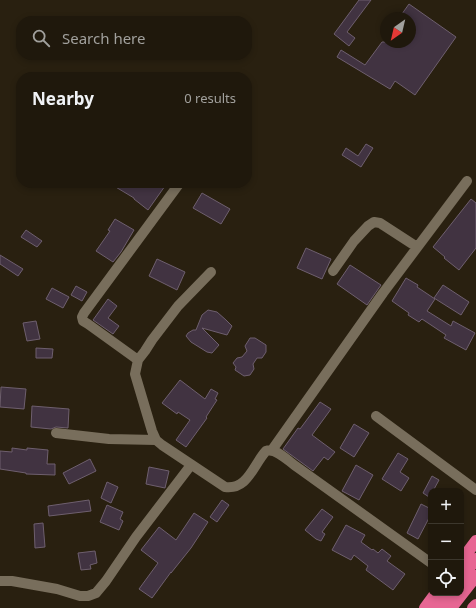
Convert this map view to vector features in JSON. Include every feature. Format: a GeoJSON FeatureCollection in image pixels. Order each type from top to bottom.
{"type":"FeatureCollection","features":[{"type":"Feature","properties":{"kind":"highway"},"geometry":{"type":"LineString","coordinates":[[462,560],[476,541]]}},
{"type":"Feature","properties":{"kind":"highway"},"geometry":{"type":"LineString","coordinates":[[464,574],[476,559]]}},
{"type":"Feature","properties":{"kind":"highway"},"geometry":{"type":"LineString","coordinates":[[452,608],[476,576]]}},
{"type":"Feature","properties":{"kind":"highway"},"geometry":{"type":"LineString","coordinates":[[425,608],[434,596]]}},
{"type":"Feature","properties":{"kind":"highway"},"geometry":{"type":"LineString","coordinates":[[438,608],[447,596]]}},
{"type":"Feature","properties":{"kind":"street"},"geometry":{"type":"LineString","coordinates":[[272,450],[383,293],[467,181]]}},
{"type":"Feature","properties":{"kind":"street"},"geometry":{"type":"LineString","coordinates":[[138,360],[88,324],[82,317],[84,312],[176,188]]}},
{"type":"Feature","properties":{"kind":"street"},"geometry":{"type":"LineString","coordinates":[[332,272],[354,241],[368,226],[374,222],[380,223],[417,247]]}},
{"type":"Feature","properties":{"kind":"street"},"geometry":{"type":"LineString","coordinates":[[212,272],[178,306],[138,360],[135,374],[156,440],[162,446],[225,487],[231,488],[243,483],[264,453],[268,450],[275,451],[428,561]]}},
{"type":"Feature","properties":{"kind":"street"},"geometry":{"type":"LineString","coordinates":[[376,416],[476,490]]}},
{"type":"Feature","properties":{"kind":"street"},"geometry":{"type":"LineString","coordinates":[[56,433],[108,439],[156,440]]}},
{"type":"Feature","properties":{"kind":"street"},"geometry":{"type":"LineString","coordinates":[[0,581],[12,581],[57,589],[80,596],[88,596],[96,593],[136,537],[191,465]]}},
{"type":"Feature","properties":{"kind":"building"},"geometry":{"type":"Polygon","coordinates":[[[359,0],[371,0],[347,32],[355,38],[349,46],[334,34],[359,0]]]}},
{"type":"Feature","properties":{"kind":"building"},"geometry":{"type":"Polygon","coordinates":[[[409,4],[456,37],[415,95],[395,81],[390,89],[337,57],[341,50],[365,65],[380,45],[380,48],[416,48],[416,12],[403,12],[409,4]]]}},
{"type":"Feature","properties":{"kind":"building"},"geometry":{"type":"Polygon","coordinates":[[[366,144],[373,148],[361,167],[342,155],[346,148],[358,156],[366,144]]]}},
{"type":"Feature","properties":{"kind":"building"},"geometry":{"type":"Polygon","coordinates":[[[117,188],[164,188],[148,210],[134,198],[117,188]]]}},
{"type":"Feature","properties":{"kind":"building"},"geometry":{"type":"Polygon","coordinates":[[[202,193],[230,209],[221,224],[193,208],[202,193]]]}},
{"type":"Feature","properties":{"kind":"building"},"geometry":{"type":"Polygon","coordinates":[[[471,199],[476,203],[476,248],[459,270],[433,247],[471,199]]]}},
{"type":"Feature","properties":{"kind":"building"},"geometry":{"type":"Polygon","coordinates":[[[115,219],[134,230],[121,252],[113,262],[96,251],[110,231],[108,230],[115,219]]]}},
{"type":"Feature","properties":{"kind":"building"},"geometry":{"type":"Polygon","coordinates":[[[26,230],[42,241],[37,247],[21,237],[26,230]]]}},
{"type":"Feature","properties":{"kind":"building"},"geometry":{"type":"Polygon","coordinates":[[[306,248],[331,259],[322,279],[297,268],[306,248]]]}},
{"type":"Feature","properties":{"kind":"building"},"geometry":{"type":"Polygon","coordinates":[[[0,255],[23,269],[18,276],[0,264],[0,255]]]}},
{"type":"Feature","properties":{"kind":"building"},"geometry":{"type":"Polygon","coordinates":[[[157,259],[185,272],[177,290],[149,276],[157,259]]]}},
{"type":"Feature","properties":{"kind":"building"},"geometry":{"type":"Polygon","coordinates":[[[350,265],[381,285],[367,305],[337,284],[350,265]]]}},
{"type":"Feature","properties":{"kind":"building"},"geometry":{"type":"Polygon","coordinates":[[[406,278],[418,285],[417,287],[435,299],[427,311],[451,326],[453,321],[475,333],[466,350],[444,338],[446,335],[422,319],[419,322],[408,315],[409,313],[392,301],[406,278]]]}},
{"type":"Feature","properties":{"kind":"building"},"geometry":{"type":"Polygon","coordinates":[[[443,285],[469,302],[461,315],[434,298],[443,285]]]}},
{"type":"Feature","properties":{"kind":"building"},"geometry":{"type":"Polygon","coordinates":[[[76,286],[87,292],[82,301],[71,295],[76,286]]]}},
{"type":"Feature","properties":{"kind":"building"},"geometry":{"type":"Polygon","coordinates":[[[52,288],[69,297],[63,308],[46,299],[52,288]]]}},
{"type":"Feature","properties":{"kind":"building"},"geometry":{"type":"Polygon","coordinates":[[[108,299],[117,306],[108,318],[119,326],[113,334],[93,320],[108,299]]]}},
{"type":"Feature","properties":{"kind":"building"},"geometry":{"type":"Polygon","coordinates":[[[208,310],[217,312],[232,326],[227,335],[202,328],[219,345],[212,353],[207,352],[191,342],[186,336],[193,330],[196,330],[202,315],[208,310]]]}},
{"type":"Feature","properties":{"kind":"building"},"geometry":{"type":"Polygon","coordinates":[[[36,321],[40,339],[27,341],[23,323],[36,321]]]}},
{"type":"Feature","properties":{"kind":"building"},"geometry":{"type":"Polygon","coordinates":[[[250,338],[255,338],[266,345],[266,352],[262,358],[257,358],[253,364],[254,369],[250,375],[244,376],[235,370],[236,367],[233,363],[237,358],[242,357],[247,351],[245,346],[250,338]]]}},
{"type":"Feature","properties":{"kind":"building"},"geometry":{"type":"Polygon","coordinates":[[[36,348],[53,349],[52,358],[36,358],[36,348]]]}},
{"type":"Feature","properties":{"kind":"building"},"geometry":{"type":"Polygon","coordinates":[[[180,380],[205,399],[211,389],[218,393],[215,399],[217,400],[206,417],[207,418],[186,447],[176,440],[190,420],[178,412],[177,414],[162,403],[180,380]]]}},
{"type":"Feature","properties":{"kind":"building"},"geometry":{"type":"Polygon","coordinates":[[[1,387],[26,389],[24,409],[0,407],[1,387]]]}},
{"type":"Feature","properties":{"kind":"building"},"geometry":{"type":"Polygon","coordinates":[[[320,402],[331,409],[312,435],[335,452],[328,460],[324,457],[313,471],[283,449],[298,428],[300,429],[320,402]]]}},
{"type":"Feature","properties":{"kind":"building"},"geometry":{"type":"Polygon","coordinates":[[[32,406],[69,409],[68,428],[56,427],[51,429],[31,427],[32,406]]]}},
{"type":"Feature","properties":{"kind":"building"},"geometry":{"type":"Polygon","coordinates":[[[354,424],[369,433],[354,457],[340,448],[354,424]]]}},
{"type":"Feature","properties":{"kind":"building"},"geometry":{"type":"Polygon","coordinates":[[[12,448],[48,450],[47,464],[55,464],[55,475],[26,474],[0,469],[0,451],[12,452],[12,448]]]}},
{"type":"Feature","properties":{"kind":"building"},"geometry":{"type":"Polygon","coordinates":[[[398,453],[408,459],[400,472],[409,478],[401,491],[382,479],[398,453]]]}},
{"type":"Feature","properties":{"kind":"building"},"geometry":{"type":"Polygon","coordinates":[[[90,459],[96,471],[69,484],[63,473],[90,459]]]}},
{"type":"Feature","properties":{"kind":"building"},"geometry":{"type":"Polygon","coordinates":[[[356,465],[373,475],[359,500],[342,491],[356,465]]]}},
{"type":"Feature","properties":{"kind":"building"},"geometry":{"type":"Polygon","coordinates":[[[149,467],[169,471],[165,488],[146,484],[149,467]]]}},
{"type":"Feature","properties":{"kind":"building"},"geometry":{"type":"Polygon","coordinates":[[[432,476],[439,480],[435,488],[428,488],[428,496],[423,493],[432,476]]]}},
{"type":"Feature","properties":{"kind":"building"},"geometry":{"type":"Polygon","coordinates":[[[107,482],[118,487],[111,503],[101,498],[107,482]]]}},
{"type":"Feature","properties":{"kind":"building"},"geometry":{"type":"Polygon","coordinates":[[[89,500],[91,511],[49,516],[48,506],[89,500]]]}},
{"type":"Feature","properties":{"kind":"building"},"geometry":{"type":"Polygon","coordinates":[[[222,500],[229,505],[217,522],[210,517],[222,500]]]}},
{"type":"Feature","properties":{"kind":"building"},"geometry":{"type":"Polygon","coordinates":[[[421,504],[428,508],[428,520],[418,539],[407,533],[421,504]]]}},
{"type":"Feature","properties":{"kind":"building"},"geometry":{"type":"Polygon","coordinates":[[[107,505],[123,512],[120,519],[123,521],[119,530],[100,522],[107,505]]]}},
{"type":"Feature","properties":{"kind":"building"},"geometry":{"type":"Polygon","coordinates":[[[322,509],[333,517],[322,532],[325,534],[321,541],[305,530],[322,509]]]}},
{"type":"Feature","properties":{"kind":"building"},"geometry":{"type":"Polygon","coordinates":[[[194,513],[208,522],[191,548],[152,598],[139,589],[158,563],[141,550],[159,527],[176,540],[194,513]]]}},
{"type":"Feature","properties":{"kind":"building"},"geometry":{"type":"Polygon","coordinates":[[[43,523],[45,547],[35,548],[34,524],[43,523]]]}},
{"type":"Feature","properties":{"kind":"building"},"geometry":{"type":"Polygon","coordinates":[[[346,525],[365,535],[361,542],[372,550],[373,549],[378,553],[382,549],[391,556],[387,561],[405,574],[393,590],[366,570],[368,566],[354,555],[351,560],[332,550],[346,525]]]}},
{"type":"Feature","properties":{"kind":"building"},"geometry":{"type":"Polygon","coordinates":[[[95,551],[97,563],[90,565],[91,569],[81,570],[78,553],[95,551]]]}}]}
